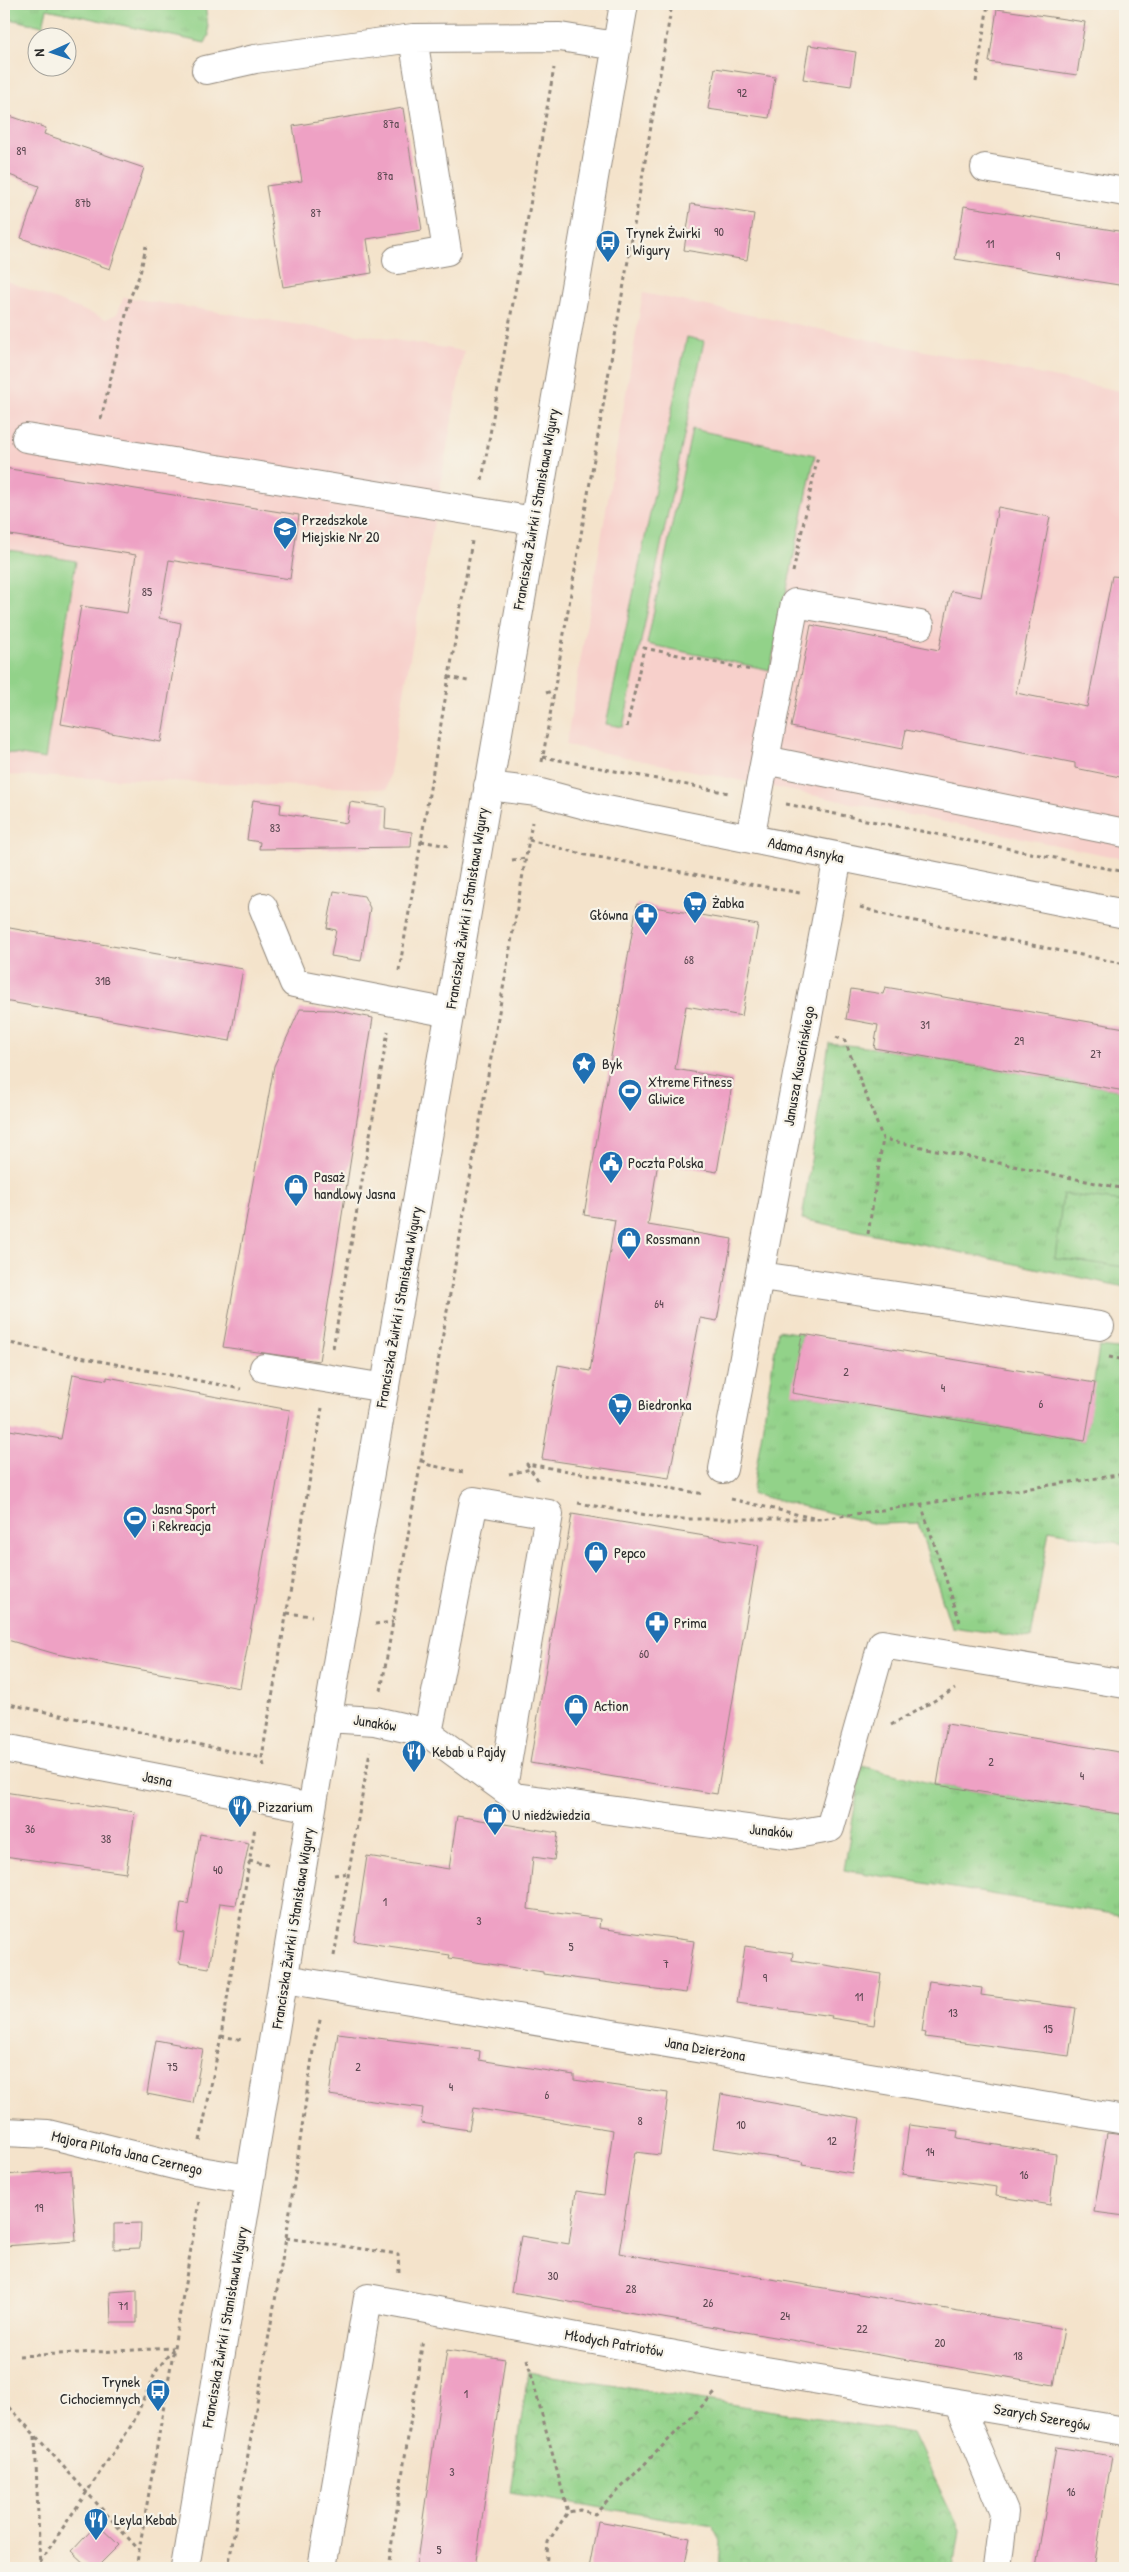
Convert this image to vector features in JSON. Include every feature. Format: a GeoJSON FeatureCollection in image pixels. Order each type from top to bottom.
{"type":"FeatureCollection","features":[{"type":"Feature","properties":{"kind":"street","name":"Franciszka Żwirki i Stanisława Wigury"},"geometry":{"type":"LineString","coordinates":[[185,2568],[285,1979],[327,1718],[624,4]]}},
{"type":"Feature","properties":{"kind":"street"},"geometry":{"type":"LineString","coordinates":[[206,70],[255,59],[413,38],[560,37],[616,46]]}},
{"type":"Feature","properties":{"kind":"street"},"geometry":{"type":"LineString","coordinates":[[397,260],[447,251],[413,38]]}},
{"type":"Feature","properties":{"kind":"street"},"geometry":{"type":"LineString","coordinates":[[985,168],[1125,192]]}},
{"type":"Feature","properties":{"kind":"street"},"geometry":{"type":"LineString","coordinates":[[26,438],[534,521]]}},
{"type":"Feature","properties":{"kind":"street"},"geometry":{"type":"LineString","coordinates":[[750,838],[795,603],[920,625]]}},
{"type":"Feature","properties":{"kind":"street"},"geometry":{"type":"LineString","coordinates":[[765,760],[1125,833]]}},
{"type":"Feature","properties":{"kind":"street","name":"Adama Asnyka"},"geometry":{"type":"LineString","coordinates":[[488,786],[537,792],[597,808],[1125,914]]}},
{"type":"Feature","properties":{"kind":"street","name":"Janusza Kusocińskiego"},"geometry":{"type":"LineString","coordinates":[[723,1469],[761,1276],[838,857]]}},
{"type":"Feature","properties":{"kind":"street"},"geometry":{"type":"LineString","coordinates":[[263,907],[294,983],[450,1013]]}},
{"type":"Feature","properties":{"kind":"street"},"geometry":{"type":"LineString","coordinates":[[761,1276],[1100,1326]]}},
{"type":"Feature","properties":{"kind":"street"},"geometry":{"type":"LineString","coordinates":[[264,1368],[385,1388]]}},
{"type":"Feature","properties":{"kind":"street"},"geometry":{"type":"LineString","coordinates":[[428,1734],[474,1501],[551,1507],[503,1788]]}},
{"type":"Feature","properties":{"kind":"street","name":"Junaków"},"geometry":{"type":"LineString","coordinates":[[327,1718],[375,1721],[428,1734],[515,1797],[792,1835],[830,1828],[882,1644],[1125,1684]]}},
{"type":"Feature","properties":{"kind":"street","name":"Jasna"},"geometry":{"type":"LineString","coordinates":[[4,1748],[312,1808]]}},
{"type":"Feature","properties":{"kind":"street","name":"Jana Dzierżona"},"geometry":{"type":"LineString","coordinates":[[285,1979],[1125,2120]]}},
{"type":"Feature","properties":{"kind":"street","name":"Majora Pilota Jana Czernego"},"geometry":{"type":"LineString","coordinates":[[4,2132],[48,2134],[197,2182],[250,2180]]}},
{"type":"Feature","properties":{"kind":"street","name":"Młodych Patriotów"},"geometry":{"type":"LineString","coordinates":[[322,2568],[368,2298],[723,2364],[958,2403]]}},
{"type":"Feature","properties":{"kind":"street"},"geometry":{"type":"LineString","coordinates":[[958,2403],[1004,2512],[997,2568]]}},
{"type":"Feature","properties":{"kind":"street","name":"Szarych Szeregów"},"geometry":{"type":"LineString","coordinates":[[958,2403],[1125,2431]]}},
{"type":"Feature","properties":{"kind":"path"},"geometry":{"type":"LineString","coordinates":[[47,8],[58,4]]}},
{"type":"Feature","properties":{"kind":"path"},"geometry":{"type":"LineString","coordinates":[[228,2568],[286,2238],[313,2054],[329,1985],[393,1622],[672,4]]}},
{"type":"Feature","properties":{"kind":"path"},"geometry":{"type":"LineString","coordinates":[[976,82],[988,4]]}},
{"type":"Feature","properties":{"kind":"path"},"geometry":{"type":"LineString","coordinates":[[264,1769],[262,1758],[560,37]]}},
{"type":"Feature","properties":{"kind":"path"},"geometry":{"type":"LineString","coordinates":[[94,449],[130,298],[140,274],[146,246]]}},
{"type":"Feature","properties":{"kind":"path"},"geometry":{"type":"LineString","coordinates":[[626,726],[644,648],[757,671]]}},
{"type":"Feature","properties":{"kind":"path"},"geometry":{"type":"LineString","coordinates":[[448,677],[468,681]]}},
{"type":"Feature","properties":{"kind":"path"},"geometry":{"type":"LineString","coordinates":[[546,693],[554,690]]}},
{"type":"Feature","properties":{"kind":"path"},"geometry":{"type":"LineString","coordinates":[[543,757],[843,814],[1125,872]]}},
{"type":"Feature","properties":{"kind":"path"},"geometry":{"type":"LineString","coordinates":[[421,841],[453,847]]}},
{"type":"Feature","properties":{"kind":"path"},"geometry":{"type":"LineString","coordinates":[[512,860],[526,858]]}},
{"type":"Feature","properties":{"kind":"path"},"geometry":{"type":"LineString","coordinates":[[807,1023],[844,1041],[883,1138],[868,1234]]}},
{"type":"Feature","properties":{"kind":"path"},"geometry":{"type":"LineString","coordinates":[[883,1138],[1125,1189]]}},
{"type":"Feature","properties":{"kind":"path"},"geometry":{"type":"LineString","coordinates":[[4,1342],[246,1390]]}},
{"type":"Feature","properties":{"kind":"path"},"geometry":{"type":"LineString","coordinates":[[821,1519],[721,1497],[527,1464],[551,1507],[670,1519],[821,1519],[1125,1474]]}},
{"type":"Feature","properties":{"kind":"path"},"geometry":{"type":"LineString","coordinates":[[721,1497],[723,1469]]}},
{"type":"Feature","properties":{"kind":"path"},"geometry":{"type":"LineString","coordinates":[[921,1504],[960,1622]]}},
{"type":"Feature","properties":{"kind":"path"},"geometry":{"type":"LineString","coordinates":[[287,1614],[312,1616]]}},
{"type":"Feature","properties":{"kind":"path"},"geometry":{"type":"LineString","coordinates":[[375,1624],[393,1622]]}},
{"type":"Feature","properties":{"kind":"path"},"geometry":{"type":"LineString","coordinates":[[853,1746],[960,1686]]}},
{"type":"Feature","properties":{"kind":"path"},"geometry":{"type":"LineString","coordinates":[[4,1703],[262,1758]]}},
{"type":"Feature","properties":{"kind":"path"},"geometry":{"type":"LineString","coordinates":[[136,2568],[174,2348],[197,2182],[256,1825]]}},
{"type":"Feature","properties":{"kind":"path"},"geometry":{"type":"LineString","coordinates":[[249,1861],[268,1865]]}},
{"type":"Feature","properties":{"kind":"path"},"geometry":{"type":"LineString","coordinates":[[334,1874],[349,1873]]}},
{"type":"Feature","properties":{"kind":"path"},"geometry":{"type":"LineString","coordinates":[[221,2036],[246,2040]]}},
{"type":"Feature","properties":{"kind":"path"},"geometry":{"type":"LineString","coordinates":[[306,2053],[313,2054]]}},
{"type":"Feature","properties":{"kind":"path"},"geometry":{"type":"LineString","coordinates":[[286,2238],[398,2254],[400,2281]]}},
{"type":"Feature","properties":{"kind":"path"},"geometry":{"type":"LineString","coordinates":[[388,2568],[423,2338]]}},
{"type":"Feature","properties":{"kind":"path"},"geometry":{"type":"LineString","coordinates":[[19,2356],[174,2348]]}},
{"type":"Feature","properties":{"kind":"path"},"geometry":{"type":"LineString","coordinates":[[40,2562],[132,2423],[156,2371],[174,2348]]}},
{"type":"Feature","properties":{"kind":"path"},"geometry":{"type":"LineString","coordinates":[[524,2349],[568,2512]]}},
{"type":"Feature","properties":{"kind":"path"},"geometry":{"type":"LineString","coordinates":[[546,2568],[548,2542],[568,2512],[580,2510],[595,2514],[719,2389]]}},
{"type":"Feature","properties":{"kind":"path"},"geometry":{"type":"LineString","coordinates":[[4,2401],[139,2550]]}},
{"type":"Feature","properties":{"kind":"path"},"geometry":{"type":"LineString","coordinates":[[35,2435],[40,2568]]}},
{"type":"Feature","properties":{"kind":"shaded area"},"geometry":{"type":"Polygon","coordinates":[[[4,280],[106,319],[117,314],[124,297],[464,351],[387,789],[4,775],[4,280]]]}},
{"type":"Feature","properties":{"kind":"shaded area"},"geometry":{"type":"Polygon","coordinates":[[[643,293],[1125,392],[1125,859],[566,745],[643,293]]]}},
{"type":"Feature","properties":{"kind":"green space"},"geometry":{"type":"Polygon","coordinates":[[[4,4],[205,4],[209,35],[205,43],[47,9],[43,26],[4,18],[4,4]]]}},
{"type":"Feature","properties":{"kind":"green space"},"geometry":{"type":"Polygon","coordinates":[[[687,337],[704,341],[623,727],[606,724],[687,337]]]}},
{"type":"Feature","properties":{"kind":"green space"},"geometry":{"type":"Polygon","coordinates":[[[692,429],[815,455],[770,670],[647,644],[692,429]]]}},
{"type":"Feature","properties":{"kind":"green space"},"geometry":{"type":"Polygon","coordinates":[[[4,549],[76,561],[45,759],[4,752],[4,549]]]}},
{"type":"Feature","properties":{"kind":"green space"},"geometry":{"type":"Polygon","coordinates":[[[829,1043],[874,1048],[1125,1091],[1125,1287],[802,1219],[829,1043]]]}},
{"type":"Feature","properties":{"kind":"green space"},"geometry":{"type":"Polygon","coordinates":[[[1063,1194],[1125,1202],[1125,1267],[1055,1258],[1063,1194]]]}},
{"type":"Feature","properties":{"kind":"green space"},"geometry":{"type":"Polygon","coordinates":[[[778,1330],[802,1334],[793,1393],[1085,1441],[1099,1347],[1125,1350],[1125,1544],[1049,1530],[1031,1638],[951,1627],[918,1523],[876,1524],[752,1494],[778,1330]]]}},
{"type":"Feature","properties":{"kind":"green space"},"geometry":{"type":"Polygon","coordinates":[[[862,1766],[937,1785],[1125,1815],[1125,1916],[844,1870],[862,1766]]]}},
{"type":"Feature","properties":{"kind":"green space"},"geometry":{"type":"Polygon","coordinates":[[[528,2372],[913,2433],[959,2530],[953,2568],[719,2568],[721,2541],[713,2526],[511,2493],[528,2372]]]}},
{"type":"Feature","properties":{"kind":"building"},"geometry":{"type":"Polygon","coordinates":[[[997,9],[1085,22],[1077,75],[989,62],[997,9]]]}},
{"type":"Feature","properties":{"kind":"building"},"geometry":{"type":"Polygon","coordinates":[[[809,45],[856,52],[851,86],[803,79],[809,45]]]}},
{"type":"Feature","properties":{"kind":"building"},"geometry":{"type":"Polygon","coordinates":[[[715,68],[775,77],[769,118],[708,109],[715,68]]]}},
{"type":"Feature","properties":{"kind":"building"},"geometry":{"type":"Polygon","coordinates":[[[403,108],[422,230],[367,239],[372,273],[283,287],[266,186],[302,181],[293,126],[403,108]]]}},
{"type":"Feature","properties":{"kind":"building"},"geometry":{"type":"Polygon","coordinates":[[[4,114],[46,128],[44,134],[144,168],[110,269],[21,238],[39,186],[4,173],[4,114]]]}},
{"type":"Feature","properties":{"kind":"building"},"geometry":{"type":"Polygon","coordinates":[[[691,204],[754,214],[747,260],[684,250],[691,204]]]}},
{"type":"Feature","properties":{"kind":"building"},"geometry":{"type":"Polygon","coordinates":[[[964,206],[1125,232],[1125,286],[955,259],[964,206]]]}},
{"type":"Feature","properties":{"kind":"building"},"geometry":{"type":"Polygon","coordinates":[[[4,468],[299,515],[290,579],[169,560],[159,618],[181,623],[161,742],[61,724],[81,606],[127,613],[136,555],[4,534],[4,468]]]}},
{"type":"Feature","properties":{"kind":"building"},"geometry":{"type":"Polygon","coordinates":[[[998,507],[1050,517],[1016,693],[1087,707],[1112,576],[1125,577],[1125,778],[1075,768],[1075,763],[906,730],[902,749],[791,727],[811,625],[939,650],[951,591],[981,597],[998,507]]]}},
{"type":"Feature","properties":{"kind":"building"},"geometry":{"type":"Polygon","coordinates":[[[253,800],[281,804],[280,813],[347,823],[350,802],[386,807],[385,828],[412,832],[411,847],[259,849],[260,842],[247,840],[253,800]]]}},
{"type":"Feature","properties":{"kind":"building"},"geometry":{"type":"Polygon","coordinates":[[[334,891],[364,896],[370,908],[361,961],[331,956],[336,930],[327,928],[334,891]]]}},
{"type":"Feature","properties":{"kind":"building"},"geometry":{"type":"Polygon","coordinates":[[[637,904],[758,925],[742,1016],[686,1006],[675,1069],[733,1079],[717,1172],[658,1162],[648,1225],[732,1239],[717,1321],[700,1318],[669,1478],[542,1459],[558,1365],[590,1371],[615,1220],[584,1215],[637,904]]]}},
{"type":"Feature","properties":{"kind":"building"},"geometry":{"type":"Polygon","coordinates":[[[4,927],[243,969],[230,1041],[4,1001],[4,927]]]}},
{"type":"Feature","properties":{"kind":"building"},"geometry":{"type":"Polygon","coordinates":[[[885,987],[1125,1028],[1125,1091],[874,1048],[878,1025],[846,1019],[851,989],[883,994],[885,987]]]}},
{"type":"Feature","properties":{"kind":"building","name":"Pasaż handlowy Jasna"},"geometry":{"type":"Polygon","coordinates":[[[300,1009],[332,1010],[373,1018],[319,1361],[223,1347],[274,1066],[300,1009]]]}},
{"type":"Feature","properties":{"kind":"building"},"geometry":{"type":"Polygon","coordinates":[[[802,1334],[1095,1383],[1085,1441],[792,1393],[802,1334]]]}},
{"type":"Feature","properties":{"kind":"building","name":"Jasna Sport i Rekreacja"},"geometry":{"type":"Polygon","coordinates":[[[73,1374],[107,1380],[107,1377],[290,1410],[240,1688],[56,1654],[4,1639],[4,1429],[61,1439],[73,1374]]]}},
{"type":"Feature","properties":{"kind":"building"},"geometry":{"type":"Polygon","coordinates":[[[572,1514],[759,1545],[717,1794],[530,1763],[572,1514]]]}},
{"type":"Feature","properties":{"kind":"building"},"geometry":{"type":"Polygon","coordinates":[[[947,1724],[1125,1753],[1125,1815],[937,1785],[947,1724]]]}},
{"type":"Feature","properties":{"kind":"building"},"geometry":{"type":"Polygon","coordinates":[[[4,1792],[135,1812],[126,1873],[4,1856],[4,1792]]]}},
{"type":"Feature","properties":{"kind":"building"},"geometry":{"type":"Polygon","coordinates":[[[457,1816],[558,1833],[554,1860],[533,1857],[528,1909],[600,1919],[599,1928],[694,1941],[686,1993],[543,1974],[543,1972],[449,1958],[450,1955],[354,1941],[367,1856],[449,1869],[457,1816]]]}},
{"type":"Feature","properties":{"kind":"building"},"geometry":{"type":"Polygon","coordinates":[[[200,1834],[249,1843],[236,1905],[220,1903],[209,1968],[179,1963],[184,1933],[177,1932],[181,1903],[188,1904],[200,1834]]]}},
{"type":"Feature","properties":{"kind":"building"},"geometry":{"type":"Polygon","coordinates":[[[745,1946],[793,1953],[792,1960],[881,1974],[874,2025],[831,2018],[832,2016],[737,2003],[745,1946]]]}},
{"type":"Feature","properties":{"kind":"building"},"geometry":{"type":"Polygon","coordinates":[[[929,1981],[982,1988],[981,1995],[1076,2008],[1069,2056],[925,2037],[926,2033],[922,2032],[929,1981]]]}},
{"type":"Feature","properties":{"kind":"building"},"geometry":{"type":"Polygon","coordinates":[[[338,2033],[480,2051],[479,2060],[574,2075],[574,2080],[668,2093],[660,2155],[635,2152],[619,2253],[1064,2329],[1054,2385],[511,2292],[521,2236],[569,2244],[576,2191],[604,2195],[613,2130],[473,2108],[469,2130],[421,2123],[423,2108],[329,2095],[338,2033]]]}},
{"type":"Feature","properties":{"kind":"building"},"geometry":{"type":"Polygon","coordinates":[[[156,2040],[203,2049],[193,2103],[147,2094],[156,2040]]]}},
{"type":"Feature","properties":{"kind":"building"},"geometry":{"type":"Polygon","coordinates":[[[721,2094],[860,2118],[852,2173],[803,2165],[804,2162],[713,2148],[721,2094]]]}},
{"type":"Feature","properties":{"kind":"building"},"geometry":{"type":"Polygon","coordinates":[[[909,2125],[958,2131],[957,2139],[1056,2154],[1050,2205],[996,2196],[997,2187],[902,2174],[909,2125]]]}},
{"type":"Feature","properties":{"kind":"building"},"geometry":{"type":"Polygon","coordinates":[[[1107,2133],[1125,2135],[1125,2216],[1094,2212],[1107,2133]]]}},
{"type":"Feature","properties":{"kind":"building"},"geometry":{"type":"Polygon","coordinates":[[[71,2170],[76,2241],[4,2246],[4,2175],[71,2170]]]}},
{"type":"Feature","properties":{"kind":"building"},"geometry":{"type":"Polygon","coordinates":[[[141,2223],[140,2248],[114,2249],[114,2224],[141,2223]]]}},
{"type":"Feature","properties":{"kind":"building"},"geometry":{"type":"Polygon","coordinates":[[[137,2290],[137,2323],[111,2323],[110,2292],[137,2290]]]}},
{"type":"Feature","properties":{"kind":"building"},"geometry":{"type":"Polygon","coordinates":[[[447,2350],[505,2359],[475,2568],[416,2568],[447,2350]]]}},
{"type":"Feature","properties":{"kind":"building"},"geometry":{"type":"Polygon","coordinates":[[[1056,2447],[1112,2456],[1094,2568],[1036,2568],[1056,2447]]]}},
{"type":"Feature","properties":{"kind":"building"},"geometry":{"type":"Polygon","coordinates":[[[598,2521],[690,2538],[684,2568],[589,2568],[598,2521]]]}},
{"type":"Feature","properties":{"kind":"building"},"geometry":{"type":"Polygon","coordinates":[[[97,2524],[119,2545],[96,2568],[90,2568],[72,2551],[97,2524]]]}},
{"type":"Feature","properties":{"kind":"place","name":"Trynek Żwirki i Wigury"},"geometry":{"type":"Point","coordinates":[608,263]}},
{"type":"Feature","properties":{"kind":"place","name":"Przedszkole Miejskie Nr 20"},"geometry":{"type":"Point","coordinates":[285,550]}},
{"type":"Feature","properties":{"kind":"place","name":"Żabka"},"geometry":{"type":"Point","coordinates":[695,924]}},
{"type":"Feature","properties":{"kind":"place","name":"Główna"},"geometry":{"type":"Point","coordinates":[646,936]}},
{"type":"Feature","properties":{"kind":"place","name":"Byk"},"geometry":{"type":"Point","coordinates":[584,1085]}},
{"type":"Feature","properties":{"kind":"place","name":"Xtreme Fitness Gliwice"},"geometry":{"type":"Point","coordinates":[630,1112]}},
{"type":"Feature","properties":{"kind":"place","name":"Poczta Polska"},"geometry":{"type":"Point","coordinates":[611,1184]}},
{"type":"Feature","properties":{"kind":"place","name":"Pasaż handlowy Jasna"},"geometry":{"type":"Point","coordinates":[296,1207]}},
{"type":"Feature","properties":{"kind":"place","name":"Rossmann"},"geometry":{"type":"Point","coordinates":[629,1260]}},
{"type":"Feature","properties":{"kind":"place","name":"Biedronka"},"geometry":{"type":"Point","coordinates":[620,1426]}},
{"type":"Feature","properties":{"kind":"place","name":"Jasna Sport i Rekreacja"},"geometry":{"type":"Point","coordinates":[135,1539]}},
{"type":"Feature","properties":{"kind":"place","name":"Pepco"},"geometry":{"type":"Point","coordinates":[596,1574]}},
{"type":"Feature","properties":{"kind":"place","name":"Prima"},"geometry":{"type":"Point","coordinates":[657,1644]}},
{"type":"Feature","properties":{"kind":"place","name":"Action"},"geometry":{"type":"Point","coordinates":[576,1727]}},
{"type":"Feature","properties":{"kind":"place","name":"Kebab u Pajdy"},"geometry":{"type":"Point","coordinates":[414,1773]}},
{"type":"Feature","properties":{"kind":"place","name":"Pizzarium"},"geometry":{"type":"Point","coordinates":[240,1828]}},
{"type":"Feature","properties":{"kind":"place","name":"U niedźwiedzia"},"geometry":{"type":"Point","coordinates":[495,1836]}},
{"type":"Feature","properties":{"kind":"place","name":"Trynek Cichociemnych"},"geometry":{"type":"Point","coordinates":[158,2412]}},
{"type":"Feature","properties":{"kind":"place","name":"Leyla Kebab"},"geometry":{"type":"Point","coordinates":[96,2541]}}]}
